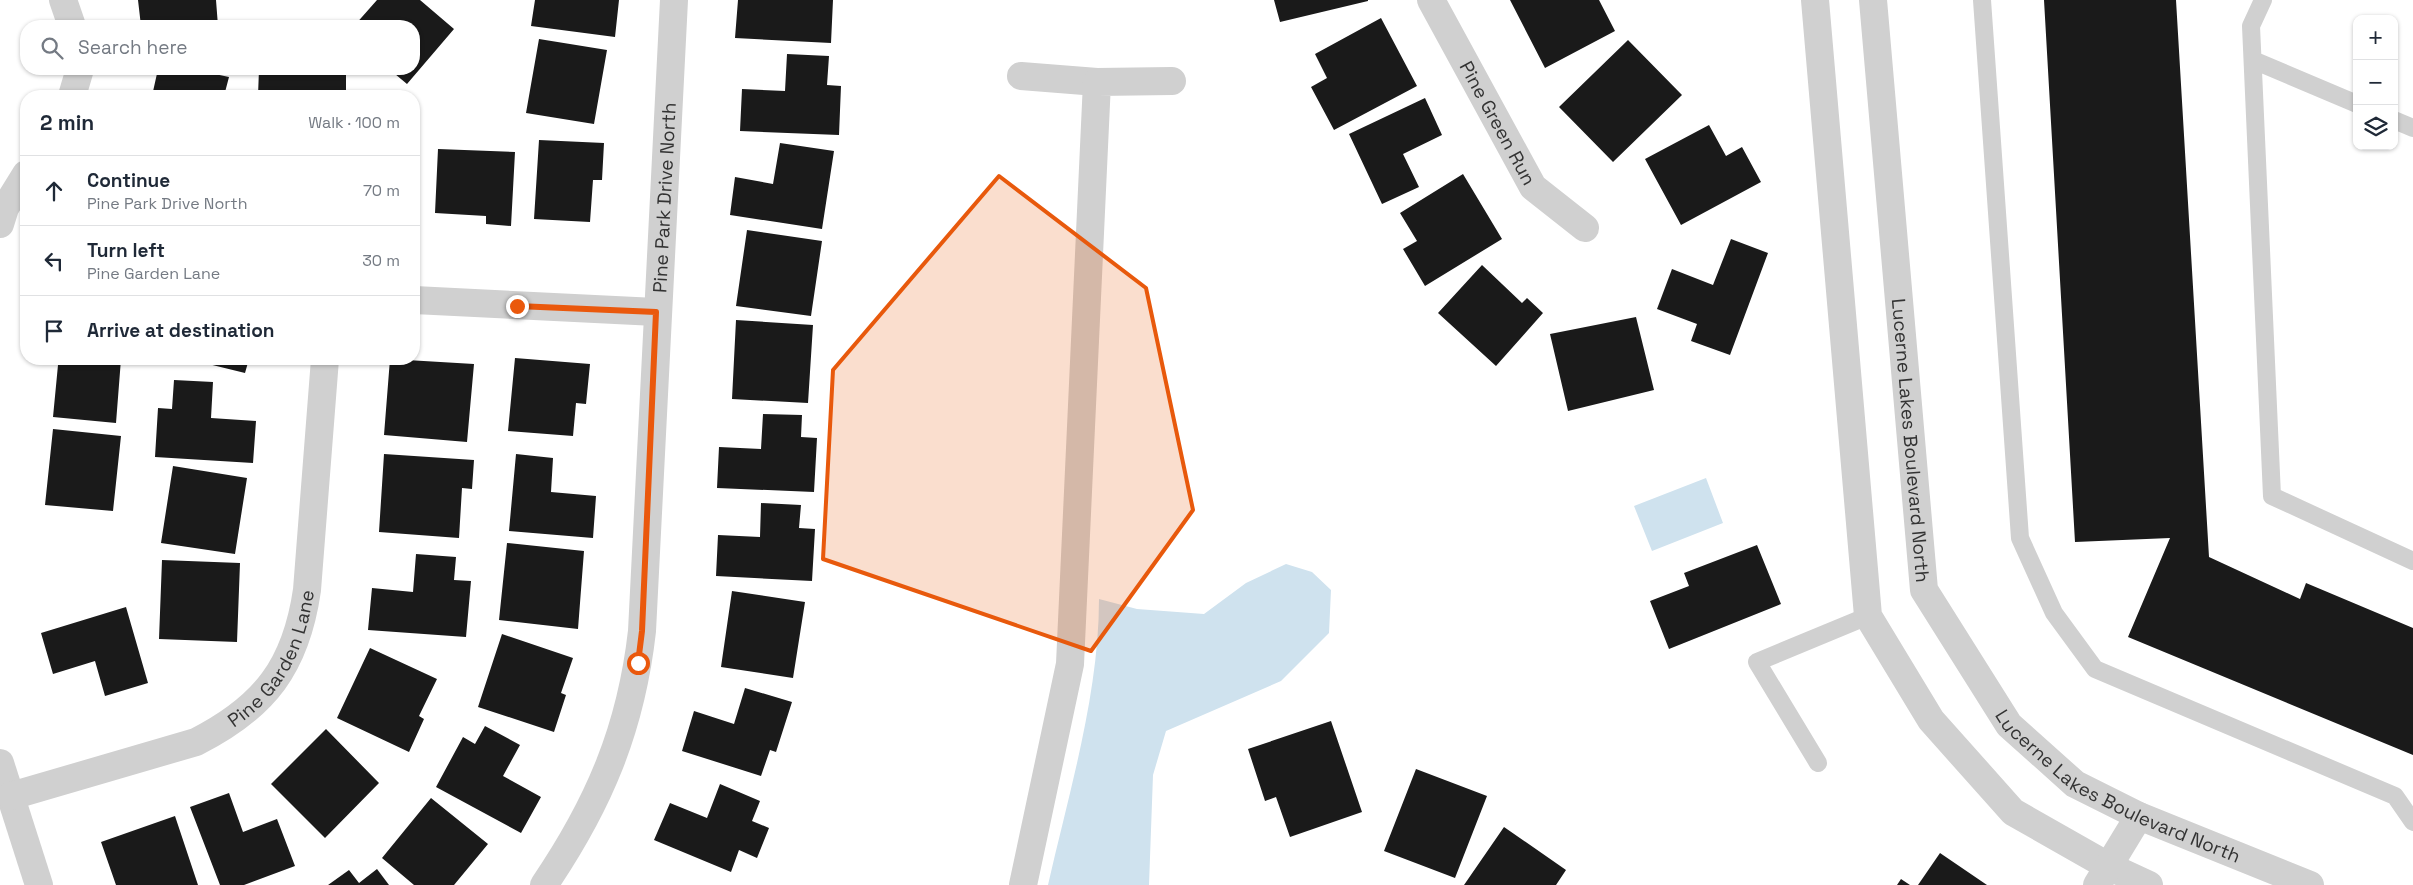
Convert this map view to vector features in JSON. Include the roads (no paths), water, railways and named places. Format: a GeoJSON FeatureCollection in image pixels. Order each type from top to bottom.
{"type":"FeatureCollection","features":[{"type":"Feature","properties":{"kind":"street"},"geometry":{"type":"LineString","coordinates":[[63,0],[70,20]]}},
{"type":"Feature","properties":{"kind":"street","name":"Pine Park Drive North"},"geometry":{"type":"LineString","coordinates":[[544,885],[581,828],[600,789],[624,726],[638,663],[642,631],[656,312],[674,0]]}},
{"type":"Feature","properties":{"kind":"street","name":"Pine Green Run"},"geometry":{"type":"LineString","coordinates":[[1431,0],[1533,186],[1585,228]]}},
{"type":"Feature","properties":{"kind":"street"},"geometry":{"type":"LineString","coordinates":[[1815,0],[1868,616],[1931,720],[2013,812],[2102,876],[2149,885]]}},
{"type":"Feature","properties":{"kind":"street","name":"Lucerne Lakes Boulevard North"},"geometry":{"type":"LineString","coordinates":[[1872,0],[1924,590],[2009,725],[2075,784],[2139,816],[2310,885]]}},
{"type":"Feature","properties":{"kind":"street"},"geometry":{"type":"LineString","coordinates":[[74,90],[78,75]]}},
{"type":"Feature","properties":{"kind":"street"},"geometry":{"type":"LineString","coordinates":[[1021,76],[1097,82],[1172,81]]}},
{"type":"Feature","properties":{"kind":"street"},"geometry":{"type":"LineString","coordinates":[[1024,885],[1070,664],[1097,82]]}},
{"type":"Feature","properties":{"kind":"street"},"geometry":{"type":"LineString","coordinates":[[0,224],[5,208],[20,184]]}},
{"type":"Feature","properties":{"kind":"street"},"geometry":{"type":"LineString","coordinates":[[420,300],[656,312]]}},
{"type":"Feature","properties":{"kind":"street","name":"Pine Garden Lane"},"geometry":{"type":"LineString","coordinates":[[11,796],[196,742],[222,729],[245,713],[265,693],[281,670],[295,644],[303,617],[307,590],[325,365]]}},
{"type":"Feature","properties":{"kind":"street"},"geometry":{"type":"LineString","coordinates":[[0,763],[39,885]]}},
{"type":"Feature","properties":{"kind":"street"},"geometry":{"type":"LineString","coordinates":[[2102,876],[2139,816]]}},
{"type":"Feature","properties":{"kind":"lane"},"geometry":{"type":"LineString","coordinates":[[1982,0],[2020,538],[2054,613],[2096,670],[2395,796],[2413,822]]}},
{"type":"Feature","properties":{"kind":"lane"},"geometry":{"type":"LineString","coordinates":[[2263,0],[2251,26],[2272,496],[2413,561]]}},
{"type":"Feature","properties":{"kind":"lane"},"geometry":{"type":"LineString","coordinates":[[2253,60],[2353,102]]}},
{"type":"Feature","properties":{"kind":"lane"},"geometry":{"type":"LineString","coordinates":[[2398,122],[2413,128]]}},
{"type":"Feature","properties":{"kind":"lane"},"geometry":{"type":"LineString","coordinates":[[1818,763],[1757,662],[1868,616]]}},
{"type":"Feature","properties":{"kind":"water"},"geometry":{"type":"Polygon","coordinates":[[[1706,478],[1723,523],[1652,551],[1634,506],[1706,478]]]}},
{"type":"Feature","properties":{"kind":"water"},"geometry":{"type":"Polygon","coordinates":[[[1286,564],[1312,572],[1331,590],[1329,633],[1281,681],[1166,731],[1153,775],[1149,885],[1048,885],[1088,707],[1098,635],[1099,599],[1137,609],[1204,614],[1246,583],[1286,564]]]}}]}
